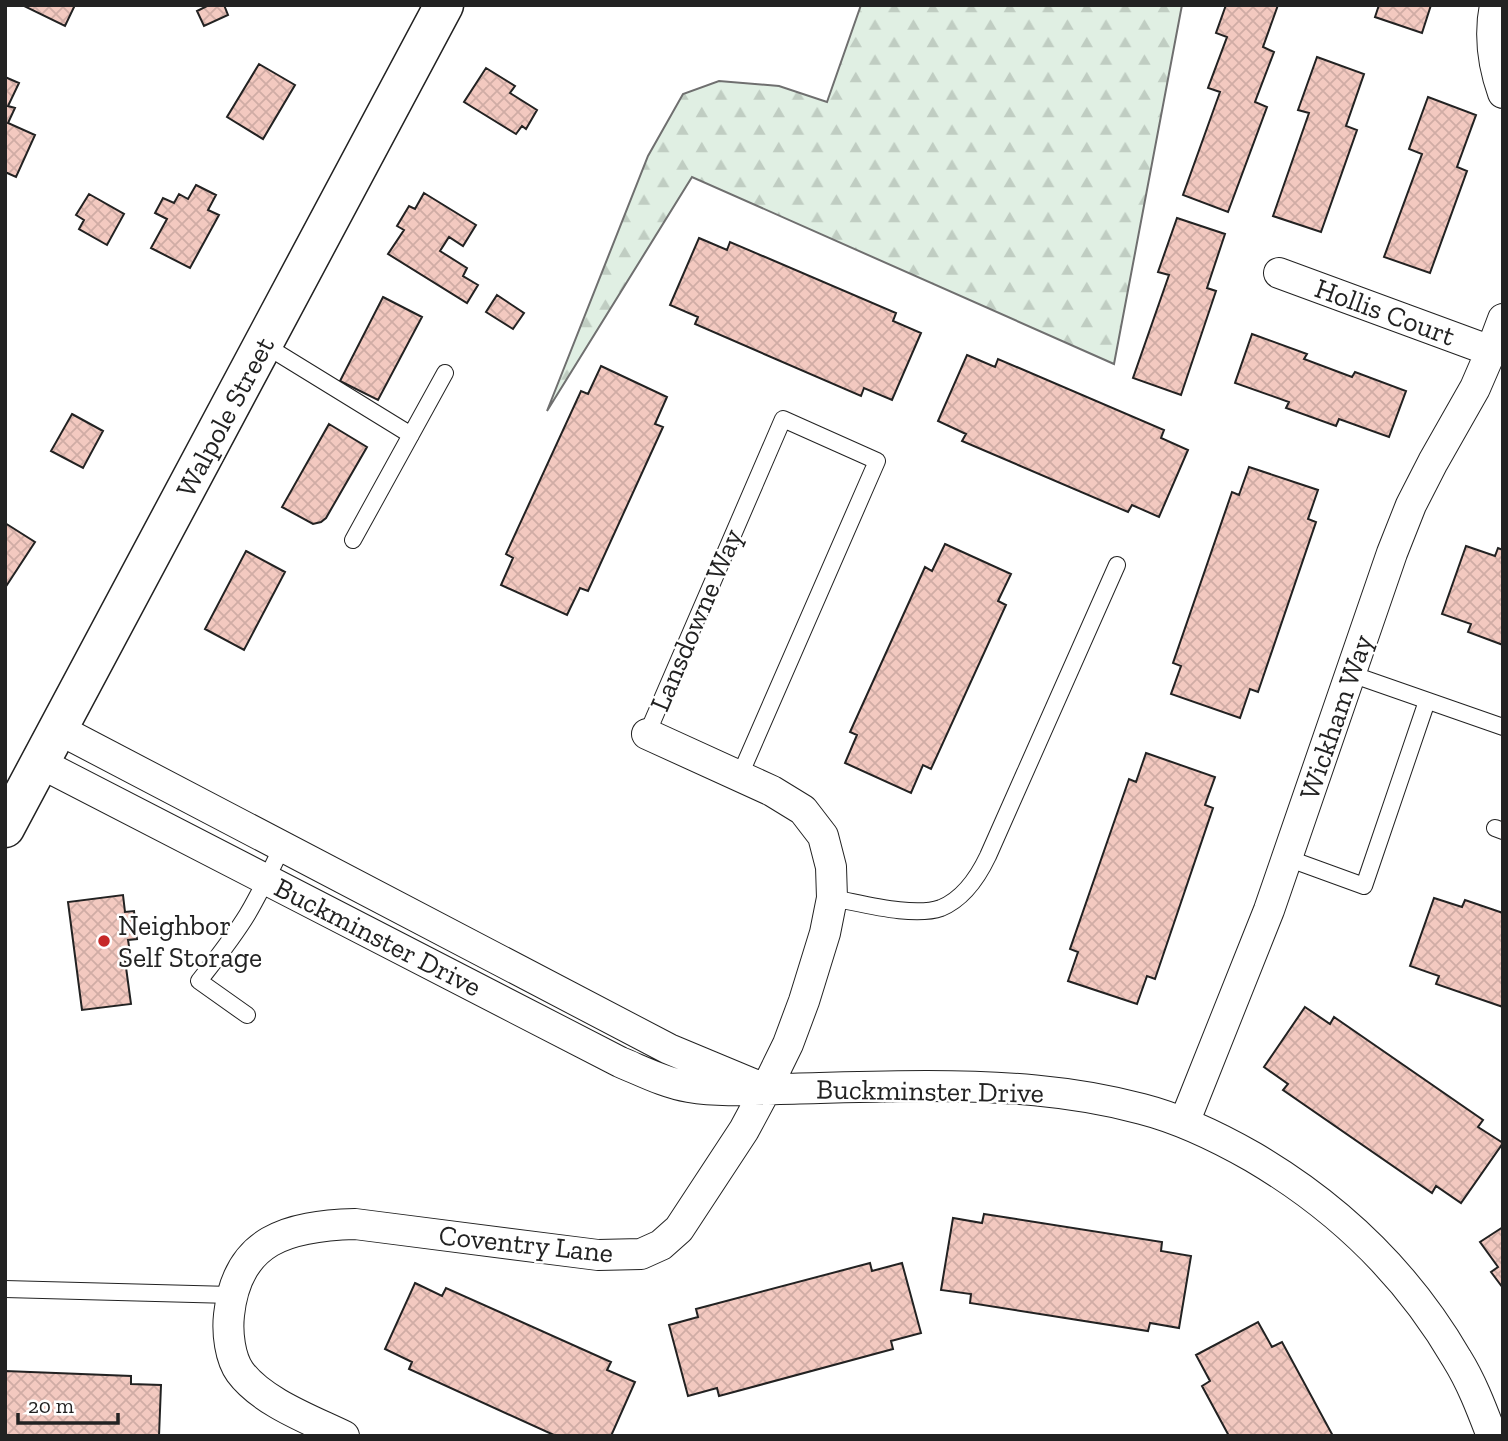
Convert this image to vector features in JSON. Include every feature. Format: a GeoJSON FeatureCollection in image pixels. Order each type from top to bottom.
{"type":"FeatureCollection","features":[{"type":"Feature","properties":{"kind":"main road","name":"Walpole Street"},"geometry":{"type":"LineString","coordinates":[[5,828],[444,5]]}},
{"type":"Feature","properties":{"kind":"street"},"geometry":{"type":"LineString","coordinates":[[1495,5],[1492,46],[1496,74],[1503,93]]}},
{"type":"Feature","properties":{"kind":"street","name":"Hollis Court"},"geometry":{"type":"LineString","coordinates":[[1279,273],[1491,351]]}},
{"type":"Feature","properties":{"kind":"street","name":"Wickham Way"},"geometry":{"type":"LineString","coordinates":[[1184,1124],[1287,858],[1392,552],[1411,505],[1475,388],[1503,319]]}},
{"type":"Feature","properties":{"kind":"street","name":"Buckminster Drive"},"geometry":{"type":"LineString","coordinates":[[58,729],[669,1049],[766,1089]]}},
{"type":"Feature","properties":{"kind":"street","name":"Lansdowne Way"},"geometry":{"type":"LineString","coordinates":[[647,734],[772,791],[803,810],[823,836],[831,867],[832,898],[804,1001],[788,1044],[766,1089]]}},
{"type":"Feature","properties":{"kind":"street","name":"Buckminster Drive"},"geometry":{"type":"LineString","coordinates":[[40,763],[620,1062],[686,1087],[721,1091],[925,1086],[1016,1089],[1094,1098],[1143,1109],[1228,1143],[1312,1196],[1351,1227],[1380,1255],[1407,1286],[1458,1359],[1492,1436]]}},
{"type":"Feature","properties":{"kind":"street","name":"Coventry Lane"},"geometry":{"type":"LineString","coordinates":[[344,1436],[255,1389],[238,1370],[230,1346],[231,1295],[240,1272],[254,1254],[276,1238],[299,1229],[355,1224],[598,1255],[641,1254],[661,1245],[679,1229],[744,1129],[766,1089]]}},
{"type":"Feature","properties":{"kind":"lane"},"geometry":{"type":"LineString","coordinates":[[263,344],[411,435]]}},
{"type":"Feature","properties":{"kind":"lane"},"geometry":{"type":"LineString","coordinates":[[353,540],[445,373]]}},
{"type":"Feature","properties":{"kind":"lane","name":"Lansdowne Way"},"geometry":{"type":"LineString","coordinates":[[647,734],[783,419],[877,461],[740,775]]}},
{"type":"Feature","properties":{"kind":"lane"},"geometry":{"type":"LineString","coordinates":[[832,898],[909,911],[939,909],[970,885],[988,856],[1117,565]]}},
{"type":"Feature","properties":{"kind":"lane"},"geometry":{"type":"LineString","coordinates":[[1351,674],[1503,727]]}},
{"type":"Feature","properties":{"kind":"lane"},"geometry":{"type":"LineString","coordinates":[[1287,858],[1364,886],[1427,701]]}},
{"type":"Feature","properties":{"kind":"lane"},"geometry":{"type":"LineString","coordinates":[[247,1015],[199,981],[247,915],[282,847]]}},
{"type":"Feature","properties":{"kind":"lane"},"geometry":{"type":"LineString","coordinates":[[5,1289],[231,1295]]}},
{"type":"Feature","properties":{"kind":"green space"},"geometry":{"type":"Polygon","coordinates":[[[861,5],[1182,5],[1114,364],[692,177],[547,411],[648,156],[683,94],[719,81],[779,86],[827,102],[861,5]]]}},
{"type":"Feature","properties":{"kind":"building"},"geometry":{"type":"Polygon","coordinates":[[[25,5],[75,5],[65,26],[25,5]]]}},
{"type":"Feature","properties":{"kind":"building"},"geometry":{"type":"Polygon","coordinates":[[[209,5],[224,5],[228,15],[204,26],[197,11],[209,5]]]}},
{"type":"Feature","properties":{"kind":"building"},"geometry":{"type":"Polygon","coordinates":[[[1226,5],[1278,5],[1263,47],[1274,52],[1255,102],[1267,107],[1228,212],[1183,195],[1220,92],[1208,88],[1227,37],[1216,33],[1226,5]]]}},
{"type":"Feature","properties":{"kind":"building"},"geometry":{"type":"Polygon","coordinates":[[[1379,5],[1431,5],[1422,33],[1375,17],[1379,5]]]}},
{"type":"Feature","properties":{"kind":"building"},"geometry":{"type":"Polygon","coordinates":[[[1317,57],[1364,74],[1346,126],[1357,130],[1321,232],[1273,216],[1309,113],[1298,110],[1317,57]]]}},
{"type":"Feature","properties":{"kind":"building"},"geometry":{"type":"Polygon","coordinates":[[[259,64],[295,85],[263,139],[227,117],[259,64]]]}},
{"type":"Feature","properties":{"kind":"building"},"geometry":{"type":"Polygon","coordinates":[[[486,68],[515,86],[510,93],[537,110],[526,129],[522,126],[516,134],[464,102],[486,68]]]}},
{"type":"Feature","properties":{"kind":"building"},"geometry":{"type":"Polygon","coordinates":[[[5,77],[19,83],[8,106],[15,108],[8,123],[35,135],[16,177],[5,172],[5,77]]]}},
{"type":"Feature","properties":{"kind":"building"},"geometry":{"type":"Polygon","coordinates":[[[1428,97],[1476,115],[1457,167],[1467,171],[1430,273],[1384,257],[1422,154],[1409,149],[1428,97]]]}},
{"type":"Feature","properties":{"kind":"building"},"geometry":{"type":"Polygon","coordinates":[[[196,185],[216,195],[208,210],[219,215],[190,268],[151,248],[167,219],[155,213],[163,198],[174,203],[179,194],[188,199],[196,185]]]}},
{"type":"Feature","properties":{"kind":"building"},"geometry":{"type":"Polygon","coordinates":[[[424,193],[476,225],[463,246],[449,237],[440,251],[467,268],[463,276],[478,285],[467,303],[388,254],[404,230],[397,226],[409,206],[415,209],[424,193]]]}},
{"type":"Feature","properties":{"kind":"building"},"geometry":{"type":"Polygon","coordinates":[[[89,194],[124,214],[107,245],[79,229],[84,220],[76,215],[89,194]]]}},
{"type":"Feature","properties":{"kind":"building"},"geometry":{"type":"Polygon","coordinates":[[[1177,218],[1225,234],[1207,288],[1216,291],[1181,395],[1133,378],[1169,275],[1158,272],[1177,218]]]}},
{"type":"Feature","properties":{"kind":"building"},"geometry":{"type":"Polygon","coordinates":[[[699,238],[727,250],[730,242],[896,313],[893,321],[921,333],[892,400],[864,388],[861,396],[695,324],[698,317],[670,305],[699,238]]]}},
{"type":"Feature","properties":{"kind":"building"},"geometry":{"type":"Polygon","coordinates":[[[497,295],[524,313],[513,329],[486,312],[497,295]]]}},
{"type":"Feature","properties":{"kind":"building"},"geometry":{"type":"Polygon","coordinates":[[[383,297],[422,317],[378,400],[340,381],[383,297]]]}},
{"type":"Feature","properties":{"kind":"building"},"geometry":{"type":"Polygon","coordinates":[[[1252,334],[1307,354],[1304,359],[1352,377],[1355,372],[1406,391],[1389,437],[1339,419],[1336,426],[1286,408],[1289,402],[1235,383],[1252,334]]]}},
{"type":"Feature","properties":{"kind":"building"},"geometry":{"type":"Polygon","coordinates":[[[967,355],[995,367],[998,359],[1164,430],[1161,438],[1188,450],[1159,517],[1132,505],[1128,512],[962,441],[966,434],[938,421],[967,355]]]}},
{"type":"Feature","properties":{"kind":"building"},"geometry":{"type":"Polygon","coordinates":[[[601,366],[667,397],[655,424],[663,427],[588,591],[580,588],[567,615],[501,585],[513,558],[506,554],[581,391],[588,394],[601,366]]]}},
{"type":"Feature","properties":{"kind":"building"},"geometry":{"type":"Polygon","coordinates":[[[72,414],[103,431],[83,468],[51,451],[72,414]]]}},
{"type":"Feature","properties":{"kind":"building"},"geometry":{"type":"Polygon","coordinates":[[[329,424],[367,447],[326,518],[313,524],[282,507],[329,424]]]}},
{"type":"Feature","properties":{"kind":"building"},"geometry":{"type":"Polygon","coordinates":[[[1249,467],[1318,490],[1308,519],[1316,522],[1258,692],[1250,689],[1240,718],[1171,694],[1181,666],[1173,663],[1232,492],[1239,495],[1249,467]]]}},
{"type":"Feature","properties":{"kind":"building"},"geometry":{"type":"Polygon","coordinates":[[[5,523],[35,542],[5,588],[5,523]]]}},
{"type":"Feature","properties":{"kind":"building"},"geometry":{"type":"Polygon","coordinates":[[[945,544],[1011,574],[998,601],[1006,605],[931,769],[923,765],[911,793],[845,763],[857,735],[850,732],[925,567],[932,571],[945,544]]]}},
{"type":"Feature","properties":{"kind":"building"},"geometry":{"type":"Polygon","coordinates":[[[1466,546],[1495,556],[1498,548],[1503,550],[1503,645],[1468,632],[1471,624],[1442,614],[1466,546]]]}},
{"type":"Feature","properties":{"kind":"building"},"geometry":{"type":"Polygon","coordinates":[[[246,551],[285,572],[244,650],[205,629],[246,551]]]}},
{"type":"Feature","properties":{"kind":"building"},"geometry":{"type":"Polygon","coordinates":[[[1146,753],[1215,777],[1205,805],[1213,808],[1155,979],[1147,976],[1137,1004],[1068,981],[1078,952],[1070,949],[1129,779],[1136,782],[1146,753]]]}},
{"type":"Feature","properties":{"kind":"building"},"geometry":{"type":"Polygon","coordinates":[[[123,895],[125,912],[134,911],[137,939],[128,940],[131,959],[125,960],[131,1004],[82,1010],[68,902],[123,895]]]}},
{"type":"Feature","properties":{"kind":"building"},"geometry":{"type":"Polygon","coordinates":[[[1434,898],[1462,907],[1465,900],[1503,913],[1503,1007],[1436,984],[1439,976],[1410,966],[1434,898]]]}},
{"type":"Feature","properties":{"kind":"building"},"geometry":{"type":"Polygon","coordinates":[[[1305,1007],[1330,1024],[1334,1017],[1483,1120],[1478,1127],[1503,1143],[1461,1203],[1436,1186],[1432,1193],[1283,1090],[1288,1084],[1264,1067],[1305,1007]]]}},
{"type":"Feature","properties":{"kind":"building"},"geometry":{"type":"Polygon","coordinates":[[[984,1214],[1162,1242],[1161,1251],[1191,1256],[1179,1328],[1150,1323],[1148,1331],[970,1303],[971,1294],[941,1290],[953,1218],[982,1223],[984,1214]]]}},
{"type":"Feature","properties":{"kind":"building"},"geometry":{"type":"Polygon","coordinates":[[[1503,1227],[1503,1288],[1491,1272],[1498,1267],[1480,1242],[1503,1227]]]}},
{"type":"Feature","properties":{"kind":"building"},"geometry":{"type":"Polygon","coordinates":[[[870,1263],[872,1271],[902,1263],[921,1333],[891,1341],[893,1349],[719,1396],[717,1388],[688,1396],[669,1325],[698,1317],[696,1309],[870,1263]]]}},
{"type":"Feature","properties":{"kind":"building"},"geometry":{"type":"Polygon","coordinates":[[[415,1283],[442,1296],[446,1288],[611,1362],[607,1370],[635,1382],[611,1436],[556,1436],[409,1369],[412,1362],[385,1349],[415,1283]]]}},
{"type":"Feature","properties":{"kind":"building"},"geometry":{"type":"Polygon","coordinates":[[[1258,1322],[1272,1347],[1282,1342],[1333,1436],[1229,1436],[1202,1386],[1210,1381],[1196,1355],[1258,1322]]]}},
{"type":"Feature","properties":{"kind":"building"},"geometry":{"type":"Polygon","coordinates":[[[5,1371],[131,1376],[131,1384],[161,1385],[159,1436],[5,1436],[5,1371]]]}},
{"type":"Feature","properties":{"kind":"place","name":"Neighbor Self Storage"},"geometry":{"type":"Point","coordinates":[104,941]}}]}
